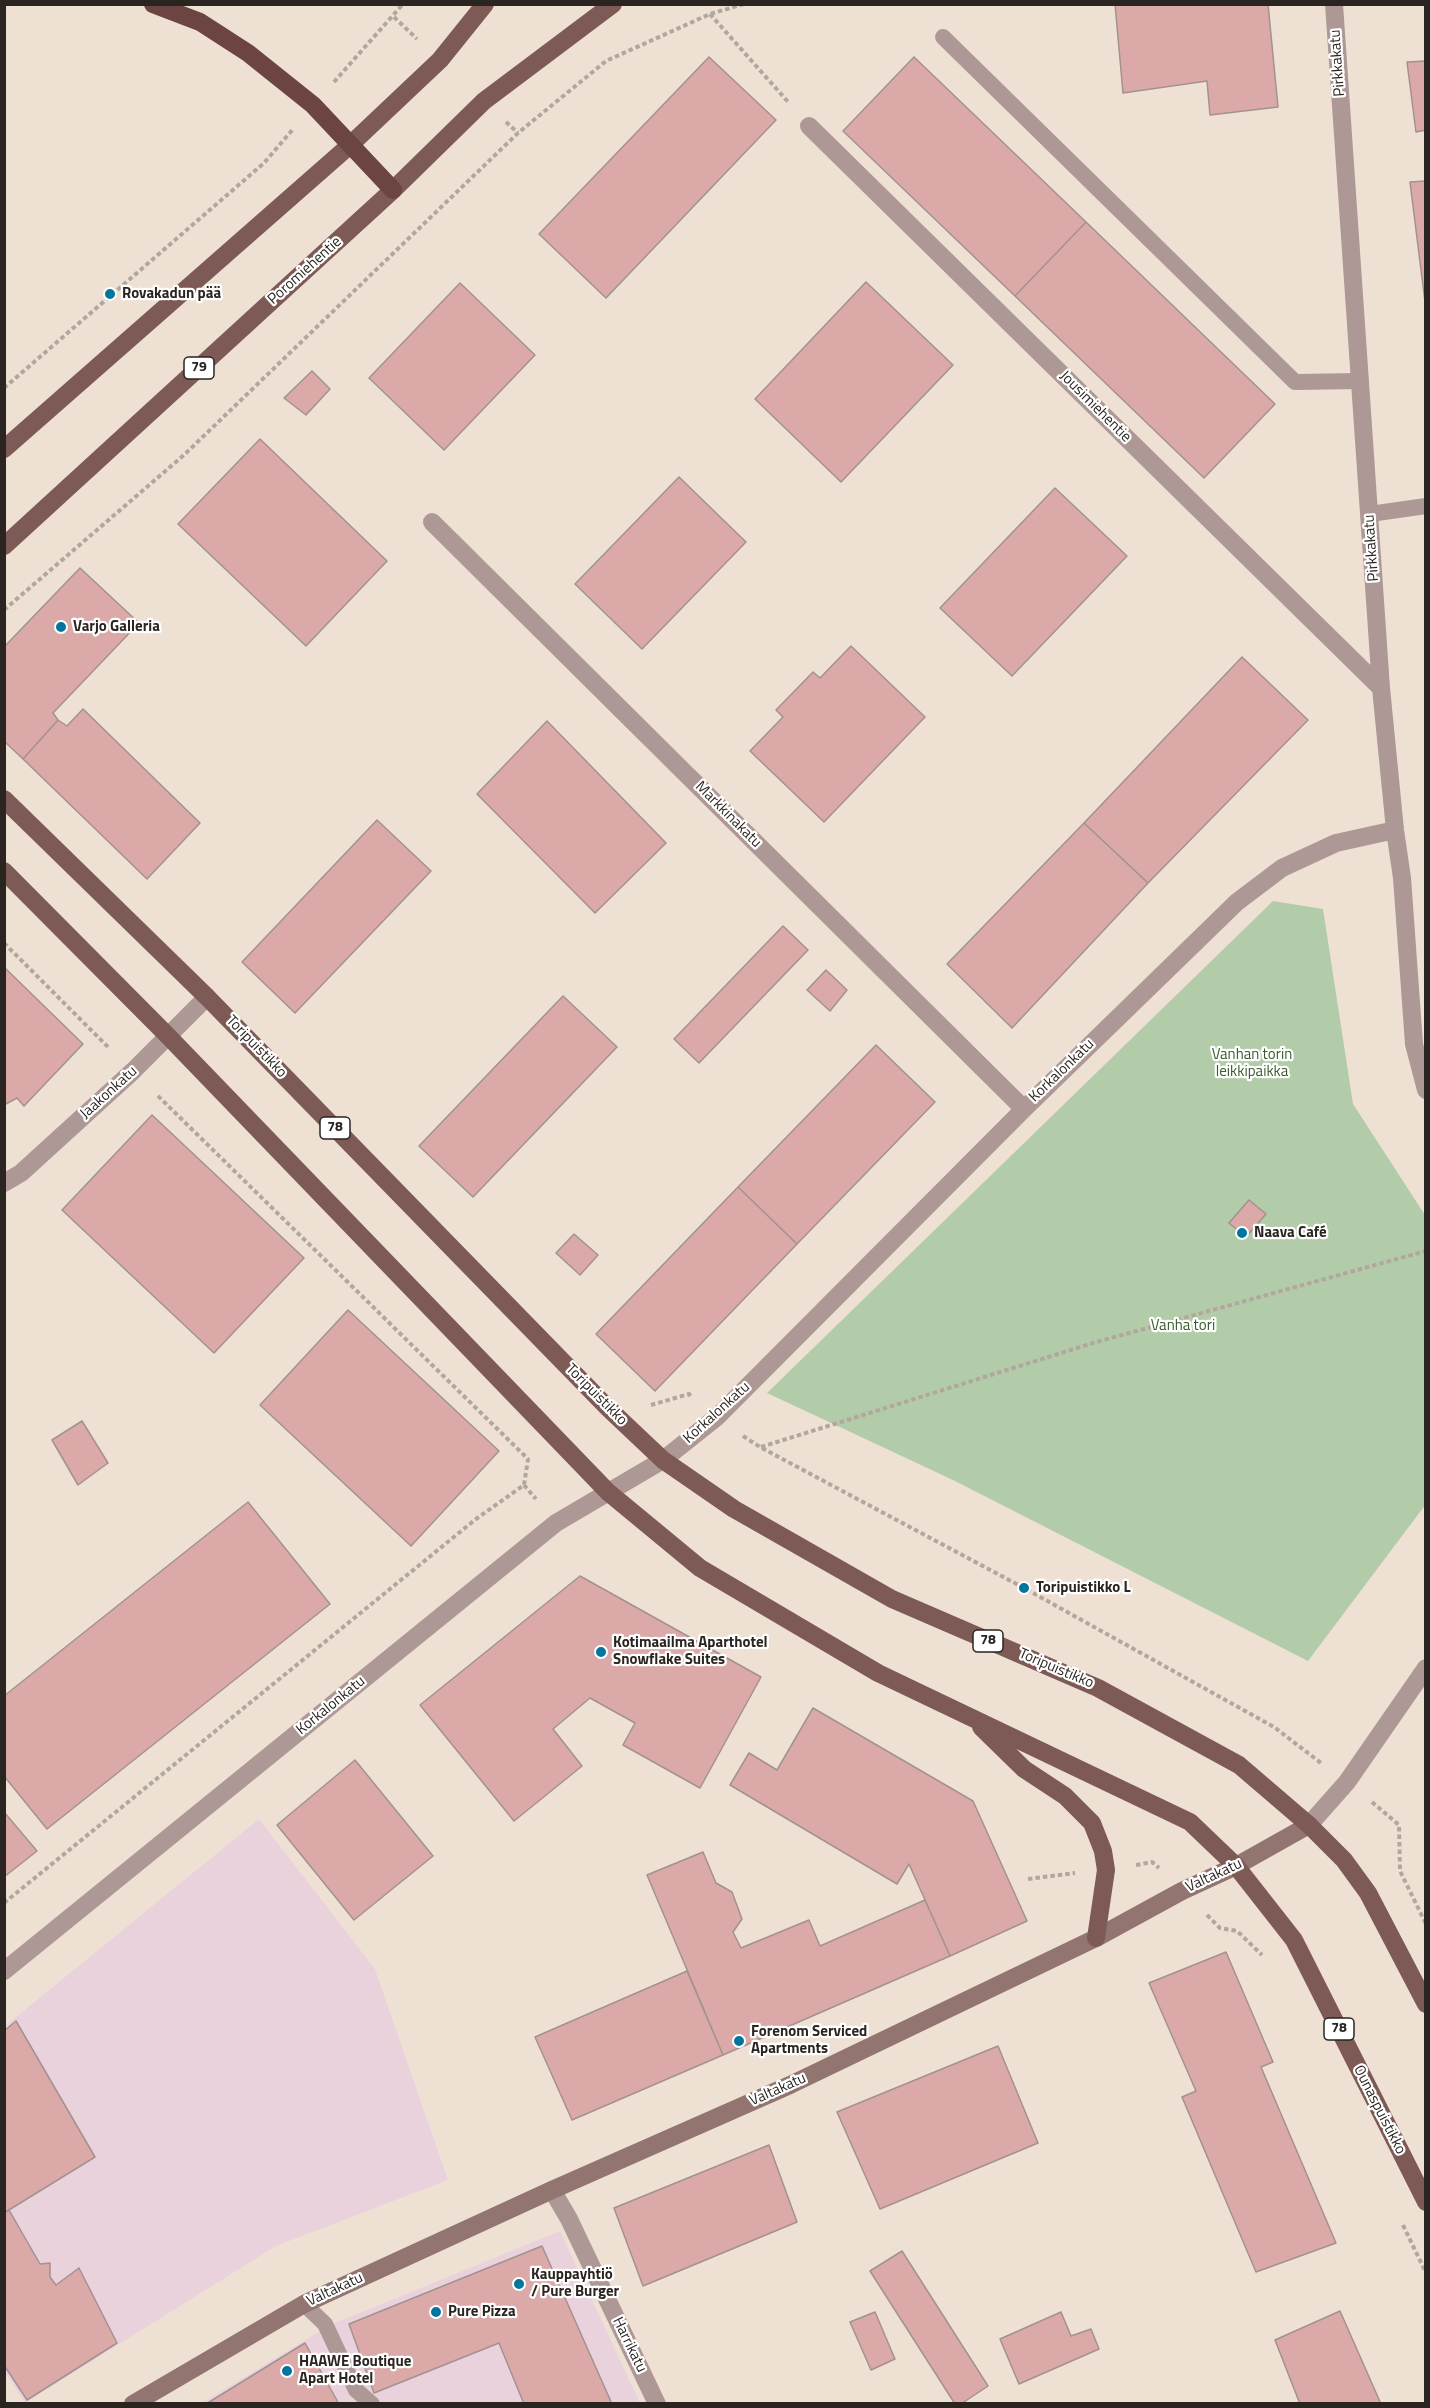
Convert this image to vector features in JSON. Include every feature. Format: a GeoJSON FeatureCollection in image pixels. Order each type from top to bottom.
{"type":"FeatureCollection","features":[{"type":"Feature","properties":{"kind":"highway"},"geometry":{"type":"LineString","coordinates":[[153,4],[200,22],[225,37],[313,105],[393,190]]}},
{"type":"Feature","properties":{"kind":"main road"},"geometry":{"type":"LineString","coordinates":[[4,449],[350,146],[440,60],[485,4]]}},
{"type":"Feature","properties":{"kind":"main road","name":"Poromiehentie"},"geometry":{"type":"LineString","coordinates":[[4,546],[393,190],[484,101],[613,4]]}},
{"type":"Feature","properties":{"kind":"main road","name":"Toripuistikko"},"geometry":{"type":"LineString","coordinates":[[4,799],[207,997],[609,1408],[663,1460],[734,1509],[892,1599],[1098,1688],[1239,1765],[1309,1825]]}},
{"type":"Feature","properties":{"kind":"main road","name":"78"},"geometry":{"type":"LineString","coordinates":[[4,871],[560,1439],[608,1492],[700,1568],[878,1673],[1190,1822],[1236,1866]]}},
{"type":"Feature","properties":{"kind":"main road"},"geometry":{"type":"LineString","coordinates":[[971,1718],[1024,1769],[1065,1796],[1092,1823],[1103,1851],[1106,1870],[1096,1938]]}},
{"type":"Feature","properties":{"kind":"main road","name":"78"},"geometry":{"type":"LineString","coordinates":[[1309,1825],[1344,1860],[1368,1893],[1425,2004]]}},
{"type":"Feature","properties":{"kind":"main road","name":"Ounaspuistikko"},"geometry":{"type":"LineString","coordinates":[[1236,1866],[1294,1940],[1425,2202]]}},
{"type":"Feature","properties":{"kind":"street","name":"Pirkkakatu"},"geometry":{"type":"LineString","coordinates":[[1334,4],[1381,688],[1425,1090]]}},
{"type":"Feature","properties":{"kind":"street","name":"Jousimiehentie"},"geometry":{"type":"LineString","coordinates":[[809,126],[1381,688]]}},
{"type":"Feature","properties":{"kind":"street","name":"Markkinakatu"},"geometry":{"type":"LineString","coordinates":[[432,522],[1024,1109]]}},
{"type":"Feature","properties":{"kind":"street","name":"Korkalonkatu"},"geometry":{"type":"LineString","coordinates":[[4,1971],[556,1524],[663,1460],[717,1417],[1024,1109],[1237,902],[1282,868],[1336,843],[1395,830]]}},
{"type":"Feature","properties":{"kind":"street","name":"Jaakonkatu"},"geometry":{"type":"LineString","coordinates":[[4,1183],[21,1173],[133,1071],[207,997]]}},
{"type":"Feature","properties":{"kind":"street","name":"Valtakatu"},"geometry":{"type":"LineString","coordinates":[[133,2403],[304,2304],[552,2190],[790,2085],[1096,1938],[1182,1891],[1236,1866],[1309,1825],[1347,1782],[1425,1668]]}},
{"type":"Feature","properties":{"kind":"street","name":"Harrikatu"},"geometry":{"type":"LineString","coordinates":[[552,2190],[569,2219],[657,2403]]}},
{"type":"Feature","properties":{"kind":"lane"},"geometry":{"type":"LineString","coordinates":[[943,37],[1295,382],[1360,381]]}},
{"type":"Feature","properties":{"kind":"lane"},"geometry":{"type":"LineString","coordinates":[[1370,514],[1425,506]]}},
{"type":"Feature","properties":{"kind":"lane"},"geometry":{"type":"LineString","coordinates":[[304,2304],[326,2324],[354,2397],[372,2403]]}},
{"type":"Feature","properties":{"kind":"path"},"geometry":{"type":"LineString","coordinates":[[4,388],[264,163],[403,4]]}},
{"type":"Feature","properties":{"kind":"path"},"geometry":{"type":"LineString","coordinates":[[4,610],[184,455],[518,133],[606,61],[710,14],[744,4]]}},
{"type":"Feature","properties":{"kind":"path"},"geometry":{"type":"LineString","coordinates":[[710,14],[809,126]]}},
{"type":"Feature","properties":{"kind":"path"},"geometry":{"type":"LineString","coordinates":[[4,943],[528,1459],[524,1485],[476,1519],[4,1903]]}},
{"type":"Feature","properties":{"kind":"path"},"geometry":{"type":"LineString","coordinates":[[1274,1727],[1024,1588],[760,1447],[1093,1343],[1425,1251]]}},
{"type":"Feature","properties":{"kind":"path"},"geometry":{"type":"LineString","coordinates":[[1399,1825],[1400,1871],[1425,1924]]}},
{"type":"Feature","properties":{"kind":"path"},"geometry":{"type":"LineString","coordinates":[[1182,1891],[1220,1928],[1237,1931],[1265,1958]]}},
{"type":"Feature","properties":{"kind":"path"},"geometry":{"type":"LineString","coordinates":[[1401,2221],[1425,2273]]}},
{"type":"Feature","properties":{"kind":"shaded area"},"geometry":{"type":"Polygon","coordinates":[[[259,1819],[375,1969],[448,2180],[276,2246],[25,2403],[5,2372],[5,2026],[259,1819]]]}},
{"type":"Feature","properties":{"kind":"shaded area"},"geometry":{"type":"Polygon","coordinates":[[[560,2231],[640,2403],[200,2404],[330,2325],[560,2231]]]}},
{"type":"Feature","properties":{"kind":"green space","name":"Vanha tori"},"geometry":{"type":"Polygon","coordinates":[[[1273,901],[1323,909],[1353,1104],[1425,1215],[1426,1504],[1308,1661],[953,1480],[767,1393],[1273,901]]]}},
{"type":"Feature","properties":{"kind":"building"},"geometry":{"type":"Polygon","coordinates":[[[1115,4],[1268,4],[1278,107],[1210,115],[1207,81],[1123,93],[1115,4]]]}},
{"type":"Feature","properties":{"kind":"building"},"geometry":{"type":"Polygon","coordinates":[[[709,57],[776,120],[606,298],[539,234],[709,57]]]}},
{"type":"Feature","properties":{"kind":"building"},"geometry":{"type":"Polygon","coordinates":[[[914,57],[1086,222],[1015,296],[843,131],[914,57]]]}},
{"type":"Feature","properties":{"kind":"building"},"geometry":{"type":"Polygon","coordinates":[[[1426,61],[1426,130],[1416,132],[1407,62],[1426,61]]]}},
{"type":"Feature","properties":{"kind":"building"},"geometry":{"type":"Polygon","coordinates":[[[1426,181],[1426,310],[1410,182],[1426,181]]]}},
{"type":"Feature","properties":{"kind":"building"},"geometry":{"type":"Polygon","coordinates":[[[1086,222],[1275,404],[1204,478],[1015,296],[1086,222]]]}},
{"type":"Feature","properties":{"kind":"building"},"geometry":{"type":"Polygon","coordinates":[[[866,282],[953,365],[841,482],[755,399],[866,282]]]}},
{"type":"Feature","properties":{"kind":"building"},"geometry":{"type":"Polygon","coordinates":[[[460,283],[535,355],[444,450],[369,378],[460,283]]]}},
{"type":"Feature","properties":{"kind":"building"},"geometry":{"type":"Polygon","coordinates":[[[312,371],[330,389],[306,415],[284,398],[312,371]]]}},
{"type":"Feature","properties":{"kind":"building"},"geometry":{"type":"Polygon","coordinates":[[[260,439],[387,561],[306,646],[178,524],[260,439]]]}},
{"type":"Feature","properties":{"kind":"building"},"geometry":{"type":"Polygon","coordinates":[[[679,477],[746,542],[642,649],[575,584],[679,477]]]}},
{"type":"Feature","properties":{"kind":"building"},"geometry":{"type":"Polygon","coordinates":[[[1055,488],[1127,556],[1012,676],[940,608],[1055,488]]]}},
{"type":"Feature","properties":{"kind":"building"},"geometry":{"type":"Polygon","coordinates":[[[80,568],[139,623],[53,713],[58,720],[23,759],[4,741],[4,647],[80,568]]]}},
{"type":"Feature","properties":{"kind":"building"},"geometry":{"type":"Polygon","coordinates":[[[851,646],[925,717],[824,822],[750,751],[783,717],[776,710],[813,672],[820,678],[851,646]]]}},
{"type":"Feature","properties":{"kind":"building"},"geometry":{"type":"Polygon","coordinates":[[[1242,657],[1308,720],[1148,883],[1084,823],[1242,657]]]}},
{"type":"Feature","properties":{"kind":"building"},"geometry":{"type":"Polygon","coordinates":[[[83,709],[200,823],[147,879],[23,759],[58,720],[67,726],[83,709]]]}},
{"type":"Feature","properties":{"kind":"building"},"geometry":{"type":"Polygon","coordinates":[[[547,721],[666,843],[595,913],[477,794],[547,721]]]}},
{"type":"Feature","properties":{"kind":"building"},"geometry":{"type":"Polygon","coordinates":[[[377,820],[431,871],[295,1013],[242,962],[377,820]]]}},
{"type":"Feature","properties":{"kind":"building"},"geometry":{"type":"Polygon","coordinates":[[[1084,823],[1148,883],[1012,1028],[947,964],[1084,823]]]}},
{"type":"Feature","properties":{"kind":"building"},"geometry":{"type":"Polygon","coordinates":[[[783,926],[808,950],[699,1063],[674,1039],[783,926]]]}},
{"type":"Feature","properties":{"kind":"building"},"geometry":{"type":"Polygon","coordinates":[[[4,967],[83,1044],[24,1106],[17,1098],[4,1105],[4,967]]]}},
{"type":"Feature","properties":{"kind":"building"},"geometry":{"type":"Polygon","coordinates":[[[826,970],[847,990],[830,1011],[807,990],[826,970]]]}},
{"type":"Feature","properties":{"kind":"building"},"geometry":{"type":"Polygon","coordinates":[[[563,996],[617,1047],[473,1197],[419,1146],[563,996]]]}},
{"type":"Feature","properties":{"kind":"building"},"geometry":{"type":"Polygon","coordinates":[[[876,1045],[935,1102],[797,1244],[738,1187],[876,1045]]]}},
{"type":"Feature","properties":{"kind":"building"},"geometry":{"type":"Polygon","coordinates":[[[152,1115],[304,1258],[214,1353],[62,1210],[152,1115]]]}},
{"type":"Feature","properties":{"kind":"building"},"geometry":{"type":"Polygon","coordinates":[[[738,1187],[797,1244],[655,1391],[596,1334],[738,1187]]]}},
{"type":"Feature","properties":{"kind":"building"},"geometry":{"type":"Polygon","coordinates":[[[1249,1200],[1266,1214],[1246,1237],[1229,1223],[1249,1200]]]}},
{"type":"Feature","properties":{"kind":"building"},"geometry":{"type":"Polygon","coordinates":[[[574,1234],[598,1255],[580,1275],[556,1253],[574,1234]]]}},
{"type":"Feature","properties":{"kind":"building"},"geometry":{"type":"Polygon","coordinates":[[[348,1310],[499,1451],[411,1546],[260,1405],[348,1310]]]}},
{"type":"Feature","properties":{"kind":"building"},"geometry":{"type":"Polygon","coordinates":[[[82,1421],[108,1463],[78,1485],[52,1440],[82,1421]]]}},
{"type":"Feature","properties":{"kind":"building"},"geometry":{"type":"Polygon","coordinates":[[[248,1502],[330,1604],[47,1829],[4,1776],[4,1696],[248,1502]]]}},
{"type":"Feature","properties":{"kind":"building"},"geometry":{"type":"Polygon","coordinates":[[[580,1576],[761,1677],[700,1788],[623,1745],[635,1723],[590,1698],[553,1729],[582,1766],[514,1821],[420,1705],[580,1576]]]}},
{"type":"Feature","properties":{"kind":"building"},"geometry":{"type":"Polygon","coordinates":[[[813,1708],[973,1801],[1027,1921],[950,1956],[909,1864],[897,1884],[730,1785],[749,1753],[777,1770],[813,1708]]]}},
{"type":"Feature","properties":{"kind":"building"},"geometry":{"type":"Polygon","coordinates":[[[355,1760],[433,1856],[354,1920],[277,1825],[355,1760]]]}},
{"type":"Feature","properties":{"kind":"building"},"geometry":{"type":"Polygon","coordinates":[[[4,1812],[37,1851],[4,1877],[4,1812]]]}},
{"type":"Feature","properties":{"kind":"building"},"geometry":{"type":"Polygon","coordinates":[[[703,1852],[716,1883],[732,1892],[742,1919],[733,1932],[741,1948],[809,1920],[820,1946],[925,1900],[950,1956],[723,2055],[647,1875],[703,1852]]]}},
{"type":"Feature","properties":{"kind":"building"},"geometry":{"type":"Polygon","coordinates":[[[1226,1952],[1273,2062],[1261,2067],[1336,2243],[1256,2272],[1182,2097],[1196,2091],[1149,1983],[1226,1952]]]}},
{"type":"Feature","properties":{"kind":"building"},"geometry":{"type":"Polygon","coordinates":[[[687,1971],[723,2055],[572,2120],[535,2037],[687,1971]]]}},
{"type":"Feature","properties":{"kind":"building"},"geometry":{"type":"Polygon","coordinates":[[[16,2021],[95,2157],[4,2213],[4,2031],[16,2021]]]}},
{"type":"Feature","properties":{"kind":"building"},"geometry":{"type":"Polygon","coordinates":[[[998,2046],[1038,2143],[880,2209],[837,2112],[998,2046]]]}},
{"type":"Feature","properties":{"kind":"building"},"geometry":{"type":"Polygon","coordinates":[[[769,2145],[797,2222],[643,2286],[614,2208],[769,2145]]]}},
{"type":"Feature","properties":{"kind":"building"},"geometry":{"type":"Polygon","coordinates":[[[9,2210],[40,2264],[50,2263],[50,2277],[56,2285],[79,2268],[117,2343],[27,2400],[4,2365],[4,2213],[9,2210]]]}},
{"type":"Feature","properties":{"kind":"building"},"geometry":{"type":"Polygon","coordinates":[[[542,2246],[612,2404],[524,2404],[499,2343],[374,2393],[349,2324],[542,2246]]]}},
{"type":"Feature","properties":{"kind":"building"},"geometry":{"type":"Polygon","coordinates":[[[902,2251],[988,2386],[961,2404],[955,2404],[870,2271],[902,2251]]]}},
{"type":"Feature","properties":{"kind":"building"},"geometry":{"type":"Polygon","coordinates":[[[1340,2311],[1381,2404],[1300,2404],[1275,2340],[1340,2311]]]}},
{"type":"Feature","properties":{"kind":"building"},"geometry":{"type":"Polygon","coordinates":[[[875,2312],[895,2359],[871,2370],[850,2322],[875,2312]]]}},
{"type":"Feature","properties":{"kind":"building"},"geometry":{"type":"Polygon","coordinates":[[[1061,2312],[1071,2336],[1091,2329],[1099,2349],[1019,2384],[1000,2339],[1061,2312]]]}},
{"type":"Feature","properties":{"kind":"building"},"geometry":{"type":"Polygon","coordinates":[[[305,2343],[339,2404],[206,2404],[305,2343]]]}},
{"type":"Feature","properties":{"kind":"place","name":"Rovakadun pää"},"geometry":{"type":"Point","coordinates":[110,294]}},
{"type":"Feature","properties":{"kind":"place","name":"Varjo Galleria"},"geometry":{"type":"Point","coordinates":[61,627]}},
{"type":"Feature","properties":{"kind":"place","name":"Naava Café"},"geometry":{"type":"Point","coordinates":[1242,1233]}},
{"type":"Feature","properties":{"kind":"place","name":"Toripuistikko L"},"geometry":{"type":"Point","coordinates":[1024,1588]}},
{"type":"Feature","properties":{"kind":"place","name":"Kotimaailma Aparthotel Snowflake Suites"},"geometry":{"type":"Point","coordinates":[601,1652]}},
{"type":"Feature","properties":{"kind":"place","name":"Forenom Serviced Apartments"},"geometry":{"type":"Point","coordinates":[739,2041]}},
{"type":"Feature","properties":{"kind":"place","name":"Kauppayhtiö / Pure Burger"},"geometry":{"type":"Point","coordinates":[519,2284]}},
{"type":"Feature","properties":{"kind":"place","name":"Pure Pizza"},"geometry":{"type":"Point","coordinates":[436,2312]}},
{"type":"Feature","properties":{"kind":"place","name":"HAAWE Boutique Apart Hotel"},"geometry":{"type":"Point","coordinates":[287,2371]}},
{"type":"Feature","properties":{"kind":"park label","name":"Vanhan torin leikkipaikka"},"geometry":{"type":"Point","coordinates":[1252,1064]}}]}
